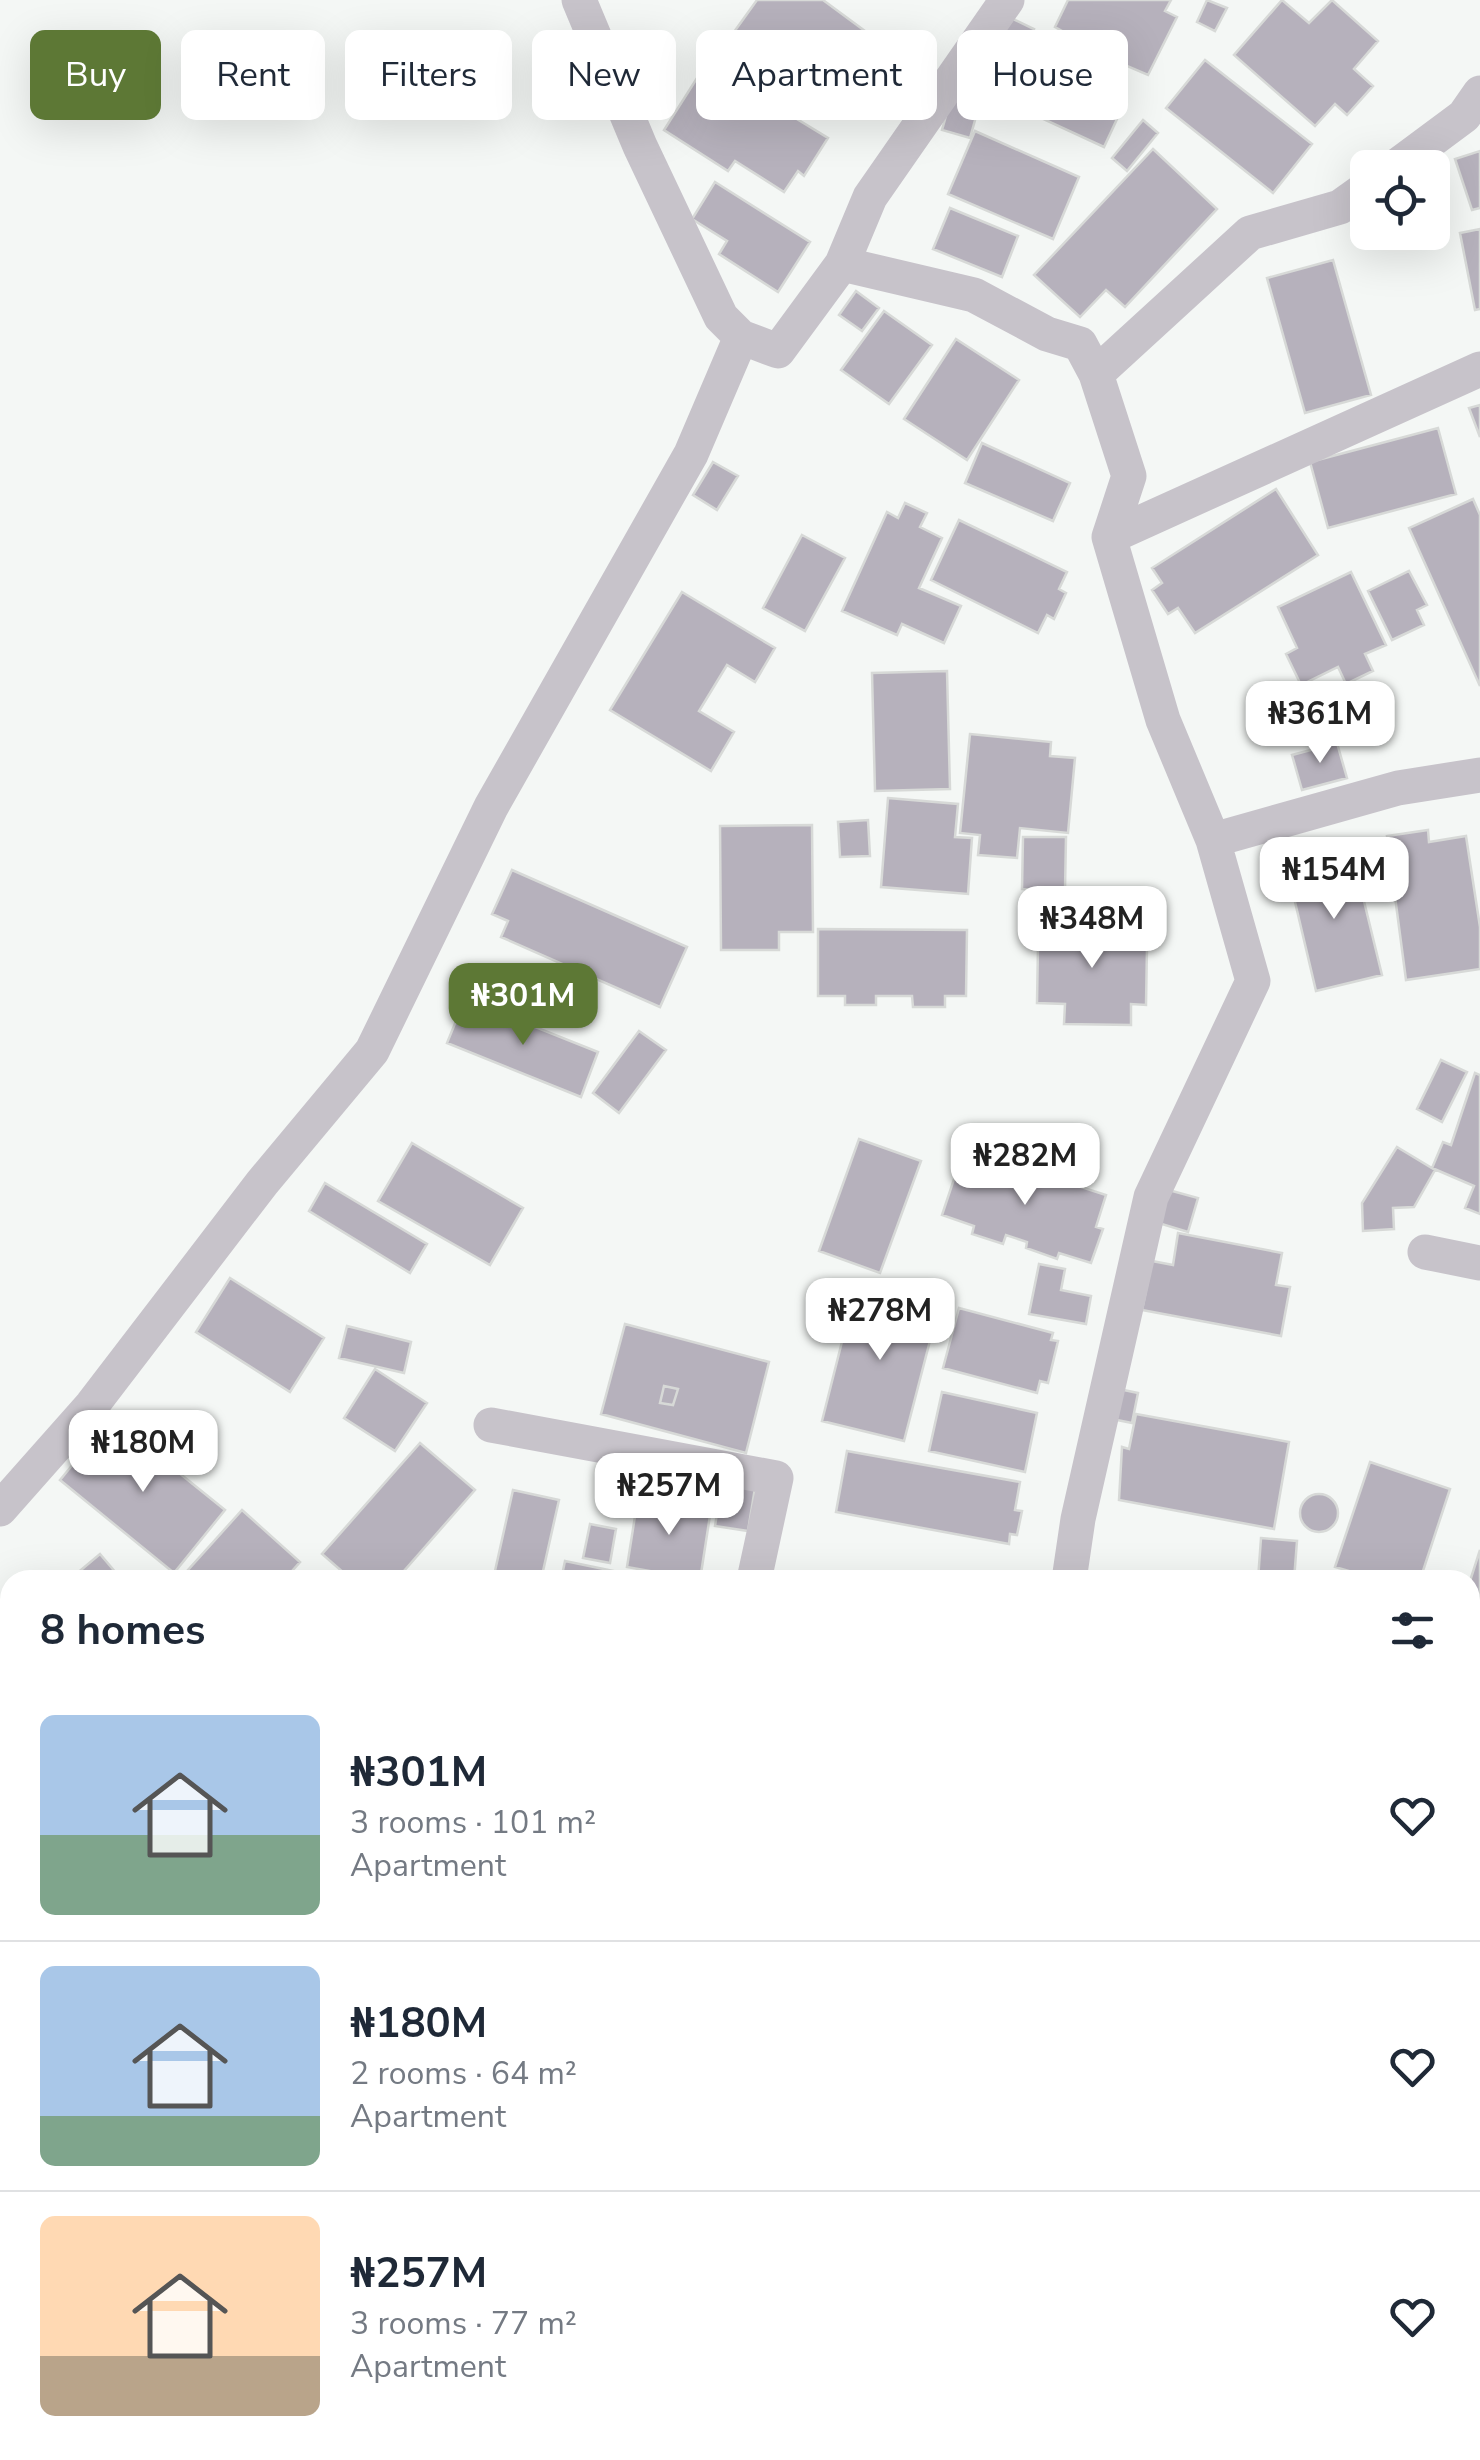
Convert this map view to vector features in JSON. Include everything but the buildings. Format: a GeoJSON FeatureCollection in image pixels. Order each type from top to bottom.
{"type":"FeatureCollection","features":[{"type":"Feature","properties":{"kind":"street"},"geometry":{"type":"LineString","coordinates":[[596,8],[640,146],[721,317],[740,337],[778,351],[842,264],[870,197],[1007,0]]}},
{"type":"Feature","properties":{"kind":"street"},"geometry":{"type":"LineString","coordinates":[[1418,150],[1464,116],[1480,93]]}},
{"type":"Feature","properties":{"kind":"street"},"geometry":{"type":"LineString","coordinates":[[1096,374],[1250,233],[1340,208],[1350,200]]}},
{"type":"Feature","properties":{"kind":"street"},"geometry":{"type":"LineString","coordinates":[[842,264],[974,295],[1047,334],[1080,344],[1096,374],[1129,476],[1109,537],[1164,720],[1213,840],[1252,981],[1151,1197],[1078,1519],[1070,1570]]}},
{"type":"Feature","properties":{"kind":"street"},"geometry":{"type":"LineString","coordinates":[[0,1509],[92,1406],[262,1182],[372,1051],[491,807],[691,454],[740,337]]}},
{"type":"Feature","properties":{"kind":"street"},"geometry":{"type":"LineString","coordinates":[[1109,537],[1480,369]]}},
{"type":"Feature","properties":{"kind":"street"},"geometry":{"type":"LineString","coordinates":[[1213,840],[1398,788],[1480,775]]}},
{"type":"Feature","properties":{"kind":"street"},"geometry":{"type":"LineString","coordinates":[[1424,1252],[1480,1264]]}},
{"type":"Feature","properties":{"kind":"street"},"geometry":{"type":"LineString","coordinates":[[491,1425],[776,1478],[756,1570]]}}]}
